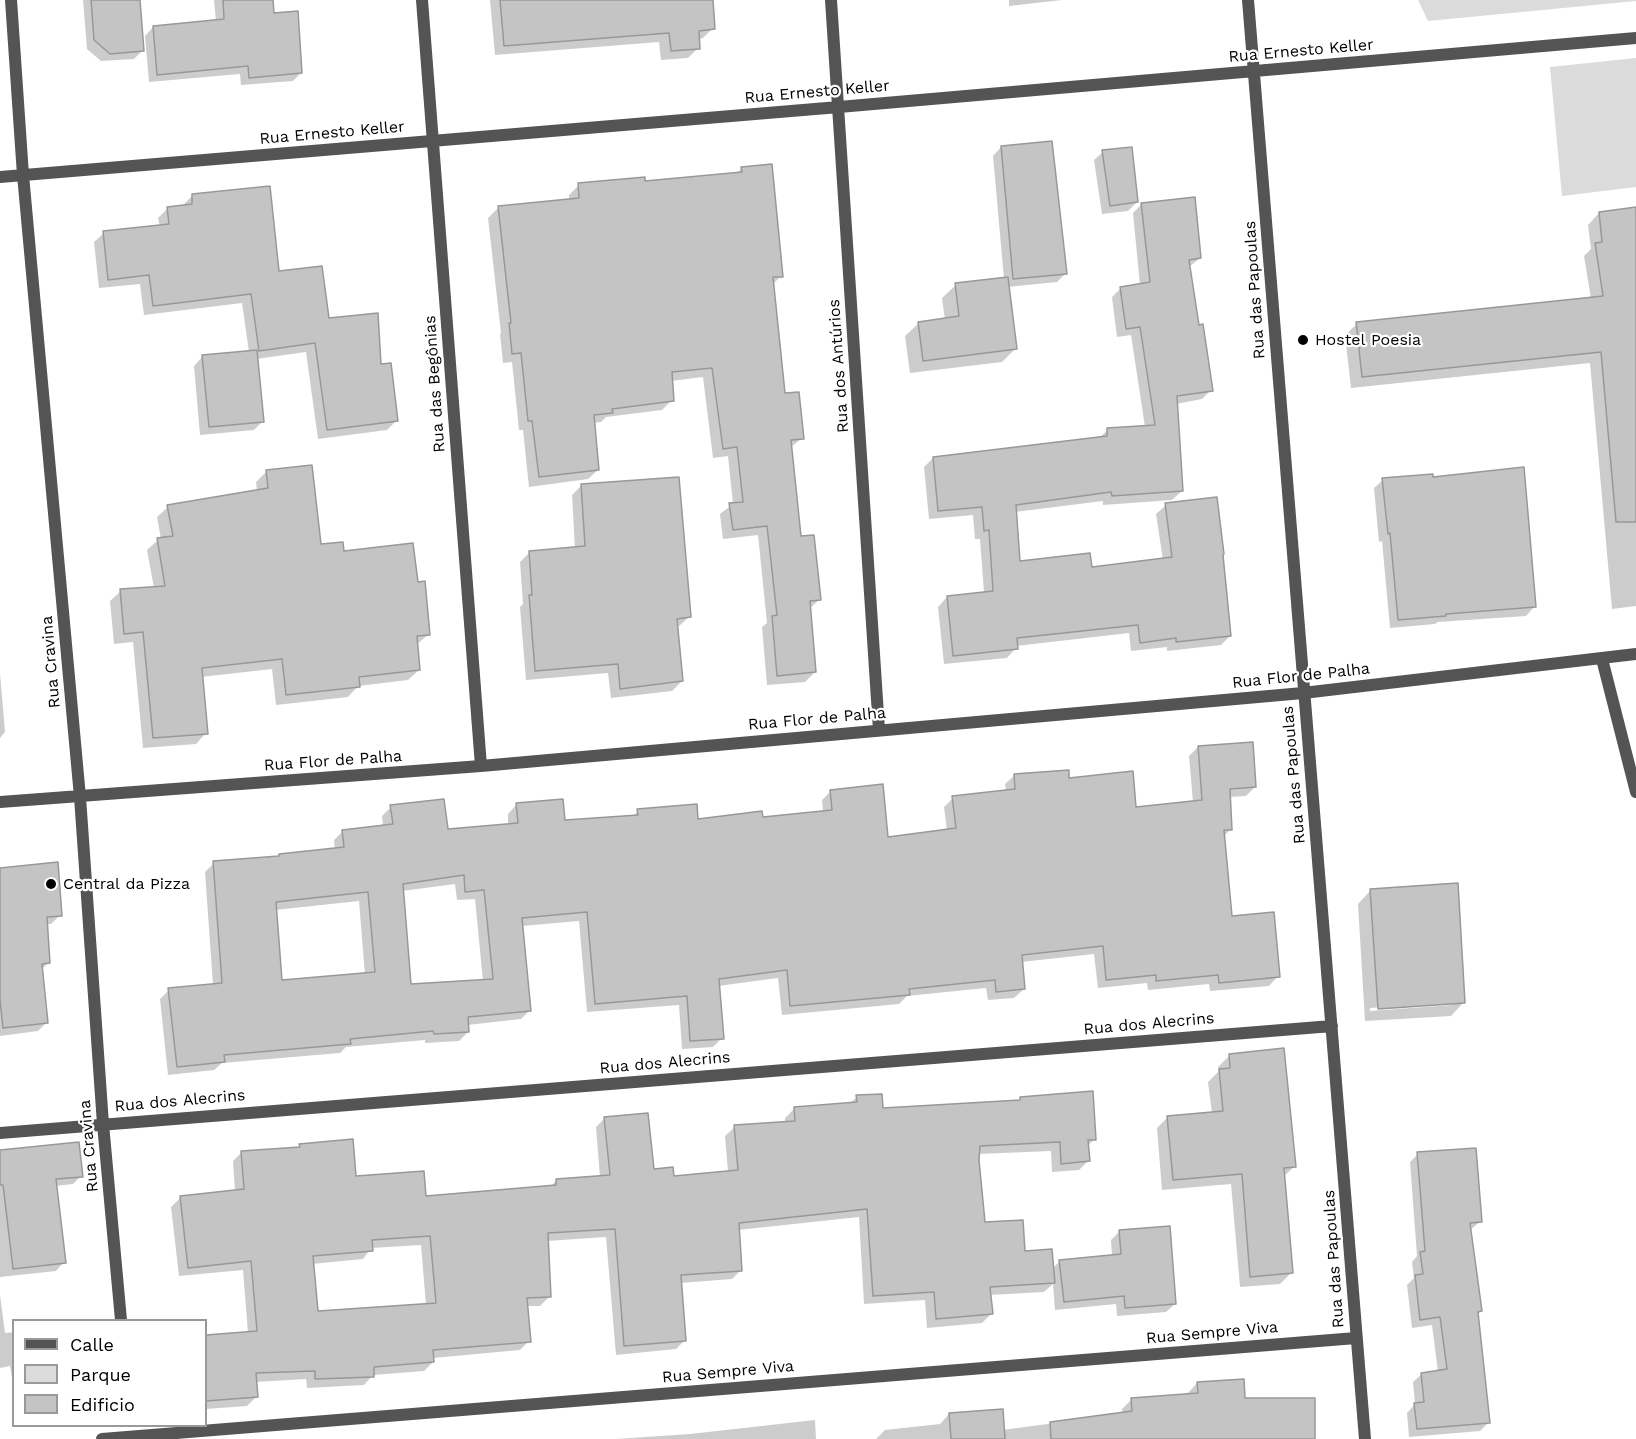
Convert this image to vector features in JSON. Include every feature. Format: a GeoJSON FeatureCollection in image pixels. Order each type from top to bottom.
{"type":"FeatureCollection","features":[{"type":"Feature","properties":{"kind":"street","name":"Rua Cravina"},"geometry":{"type":"LineString","coordinates":[[11,0],[23,175],[80,797],[103,1124],[121,1319]]}},
{"type":"Feature","properties":{"kind":"street","name":"Rua das Begônias"},"geometry":{"type":"LineString","coordinates":[[422,0],[481,766]]}},
{"type":"Feature","properties":{"kind":"street","name":"Rua dos Antúrios"},"geometry":{"type":"LineString","coordinates":[[831,0],[879,730]]}},
{"type":"Feature","properties":{"kind":"street","name":"Rua das Papoulas"},"geometry":{"type":"LineString","coordinates":[[1248,0],[1365,1439]]}},
{"type":"Feature","properties":{"kind":"street","name":"Rua Ernesto Keller"},"geometry":{"type":"LineString","coordinates":[[0,177],[1636,38]]}},
{"type":"Feature","properties":{"kind":"street","name":"Rua Flor de Palha"},"geometry":{"type":"LineString","coordinates":[[0,802],[481,766],[1304,693],[1636,654]]}},
{"type":"Feature","properties":{"kind":"street"},"geometry":{"type":"LineString","coordinates":[[1602,659],[1636,792]]}},
{"type":"Feature","properties":{"kind":"street","name":"Rua dos Alecrins"},"geometry":{"type":"LineString","coordinates":[[0,1133],[1332,1026]]}},
{"type":"Feature","properties":{"kind":"street","name":"Rua Sempre Viva"},"geometry":{"type":"LineString","coordinates":[[102,1439],[131,1434],[1356,1338]]}},
{"type":"Feature","properties":{"kind":"green space"},"geometry":{"type":"Polygon","coordinates":[[[1418,0],[1636,0],[1636,1],[1428,21],[1418,0]]]}},
{"type":"Feature","properties":{"kind":"green space"},"geometry":{"type":"Polygon","coordinates":[[[1636,58],[1636,187],[1562,196],[1550,67],[1636,58]]]}},
{"type":"Feature","properties":{"kind":"building"},"geometry":{"type":"Polygon","coordinates":[[[91,0],[140,0],[144,51],[110,54],[94,40],[91,0]]]}},
{"type":"Feature","properties":{"kind":"building"},"geometry":{"type":"Polygon","coordinates":[[[223,0],[273,0],[274,13],[298,11],[302,73],[249,78],[248,66],[157,75],[153,26],[224,19],[223,0]]]}},
{"type":"Feature","properties":{"kind":"building"},"geometry":{"type":"Polygon","coordinates":[[[500,0],[713,0],[715,29],[699,31],[700,49],[671,51],[669,33],[504,46],[500,0]]]}},
{"type":"Feature","properties":{"kind":"building"},"geometry":{"type":"Polygon","coordinates":[[[1052,141],[1067,274],[1013,279],[1001,146],[1052,141]]]}},
{"type":"Feature","properties":{"kind":"building"},"geometry":{"type":"Polygon","coordinates":[[[1132,147],[1138,202],[1110,206],[1102,150],[1132,147]]]}},
{"type":"Feature","properties":{"kind":"building"},"geometry":{"type":"Polygon","coordinates":[[[772,164],[783,277],[773,277],[785,393],[799,392],[804,439],[791,440],[801,536],[814,535],[821,600],[810,601],[816,672],[777,676],[772,616],[777,615],[767,526],[733,530],[729,503],[743,502],[737,447],[723,449],[712,368],[672,372],[674,401],[612,409],[613,413],[594,415],[599,470],[539,477],[532,421],[528,421],[521,353],[512,354],[509,323],[511,323],[498,206],[579,198],[578,183],[645,177],[645,181],[742,172],[741,167],[772,164]]]}},
{"type":"Feature","properties":{"kind":"building"},"geometry":{"type":"Polygon","coordinates":[[[270,186],[279,271],[322,266],[329,318],[378,313],[381,364],[391,363],[398,421],[327,430],[315,343],[259,351],[251,294],[153,306],[149,275],[108,280],[103,231],[169,224],[167,207],[192,204],[192,194],[270,186]]]}},
{"type":"Feature","properties":{"kind":"building"},"geometry":{"type":"Polygon","coordinates":[[[1195,197],[1201,258],[1189,260],[1199,325],[1203,324],[1213,391],[1177,396],[1183,491],[1112,496],[1111,492],[1016,505],[1020,561],[1090,553],[1092,567],[1172,557],[1165,503],[1217,497],[1231,636],[1176,642],[1176,638],[1140,643],[1138,625],[1017,638],[1018,649],[953,656],[947,596],[993,591],[989,530],[984,531],[982,507],[938,511],[933,457],[1107,436],[1107,428],[1155,425],[1140,327],[1126,329],[1120,287],[1150,282],[1141,203],[1195,197]]]}},
{"type":"Feature","properties":{"kind":"building"},"geometry":{"type":"Polygon","coordinates":[[[1636,207],[1636,522],[1616,522],[1601,352],[1362,377],[1356,322],[1603,296],[1595,243],[1602,242],[1599,212],[1636,207]]]}},
{"type":"Feature","properties":{"kind":"building"},"geometry":{"type":"Polygon","coordinates":[[[1008,277],[1017,349],[923,361],[918,322],[959,316],[955,283],[1008,277]]]}},
{"type":"Feature","properties":{"kind":"building"},"geometry":{"type":"Polygon","coordinates":[[[257,350],[264,422],[209,427],[202,355],[257,350]]]}},
{"type":"Feature","properties":{"kind":"building"},"geometry":{"type":"Polygon","coordinates":[[[312,465],[321,544],[343,542],[344,551],[413,543],[418,582],[425,581],[430,635],[417,636],[420,670],[359,677],[360,687],[286,695],[282,659],[202,668],[208,734],[153,738],[143,632],[124,634],[120,589],[165,586],[157,538],[173,536],[167,505],[268,488],[266,470],[312,465]]]}},
{"type":"Feature","properties":{"kind":"building"},"geometry":{"type":"Polygon","coordinates":[[[1524,467],[1536,607],[1398,620],[1382,478],[1433,474],[1433,477],[1524,467]]]}},
{"type":"Feature","properties":{"kind":"building"},"geometry":{"type":"Polygon","coordinates":[[[679,477],[691,617],[677,619],[683,681],[620,689],[618,664],[535,671],[529,595],[532,595],[529,551],[585,546],[581,484],[679,477]]]}},
{"type":"Feature","properties":{"kind":"building"},"geometry":{"type":"Polygon","coordinates":[[[1253,742],[1256,787],[1230,789],[1232,830],[1224,830],[1232,916],[1274,912],[1280,977],[1219,983],[1218,975],[1156,981],[1156,975],[1106,980],[1103,946],[1022,955],[1025,989],[996,992],[995,980],[909,989],[910,995],[790,1006],[787,970],[719,979],[724,1039],[690,1041],[687,996],[595,1004],[587,912],[522,918],[531,1011],[468,1017],[469,1032],[434,1034],[433,1031],[350,1039],[351,1044],[224,1055],[225,1062],[177,1067],[168,988],[222,983],[213,861],[279,856],[279,854],[344,847],[342,830],[393,824],[390,805],[444,799],[448,829],[518,823],[516,803],[563,799],[565,820],[638,815],[637,809],[697,804],[698,819],[762,811],[763,817],[832,810],[830,790],[883,784],[888,837],[956,828],[952,796],[1015,789],[1014,774],[1069,770],[1069,778],[1133,771],[1136,807],[1202,800],[1198,746],[1253,742]],[[464,875],[403,884],[411,984],[493,979],[484,890],[465,892],[464,875]],[[368,892],[276,902],[282,980],[375,972],[368,892]]]}},
{"type":"Feature","properties":{"kind":"building"},"geometry":{"type":"Polygon","coordinates":[[[58,862],[62,916],[47,917],[50,963],[42,964],[48,1023],[3,1028],[0,1000],[0,868],[58,862]]]}},
{"type":"Feature","properties":{"kind":"building"},"geometry":{"type":"Polygon","coordinates":[[[1458,883],[1465,1003],[1378,1009],[1370,889],[1458,883]]]}},
{"type":"Feature","properties":{"kind":"building"},"geometry":{"type":"Polygon","coordinates":[[[1284,1048],[1296,1167],[1284,1168],[1293,1273],[1250,1277],[1242,1174],[1173,1180],[1167,1116],[1223,1111],[1219,1069],[1230,1068],[1229,1054],[1284,1048]]]}},
{"type":"Feature","properties":{"kind":"building"},"geometry":{"type":"Polygon","coordinates":[[[1093,1091],[1096,1140],[1088,1140],[1090,1161],[1061,1164],[1060,1142],[980,1146],[979,1160],[985,1222],[1023,1220],[1025,1251],[1052,1249],[1055,1283],[990,1287],[993,1314],[936,1319],[934,1292],[873,1296],[867,1209],[739,1223],[742,1271],[681,1275],[686,1341],[624,1346],[615,1229],[548,1233],[551,1297],[527,1298],[531,1342],[433,1350],[434,1362],[374,1367],[374,1377],[315,1379],[315,1371],[256,1373],[258,1397],[207,1401],[207,1335],[257,1331],[251,1261],[188,1268],[180,1196],[244,1189],[241,1151],[300,1147],[299,1144],[353,1139],[356,1176],[424,1171],[426,1196],[556,1185],[556,1179],[610,1175],[604,1117],[648,1113],[654,1169],[673,1167],[674,1176],[738,1170],[734,1125],[795,1121],[794,1107],[857,1102],[856,1095],[882,1094],[883,1108],[1020,1100],[1020,1097],[1093,1091]],[[430,1236],[372,1240],[373,1251],[313,1256],[318,1311],[436,1303],[430,1236]]]}},
{"type":"Feature","properties":{"kind":"building"},"geometry":{"type":"Polygon","coordinates":[[[79,1142],[83,1177],[56,1179],[66,1263],[13,1269],[3,1185],[0,1185],[0,1150],[79,1142]]]}},
{"type":"Feature","properties":{"kind":"building"},"geometry":{"type":"Polygon","coordinates":[[[1476,1148],[1482,1222],[1470,1223],[1482,1311],[1478,1312],[1490,1423],[1417,1429],[1414,1403],[1424,1402],[1421,1373],[1447,1369],[1440,1317],[1420,1320],[1415,1275],[1423,1274],[1420,1252],[1425,1251],[1417,1152],[1476,1148]]]}},
{"type":"Feature","properties":{"kind":"building"},"geometry":{"type":"Polygon","coordinates":[[[1170,1226],[1176,1304],[1125,1308],[1124,1296],[1064,1302],[1059,1260],[1121,1254],[1119,1230],[1170,1226]]]}},
{"type":"Feature","properties":{"kind":"building"},"geometry":{"type":"Polygon","coordinates":[[[1244,1379],[1245,1398],[1315,1398],[1315,1439],[1051,1439],[1050,1422],[1132,1411],[1131,1398],[1198,1393],[1197,1382],[1244,1379]]]}},
{"type":"Feature","properties":{"kind":"building"},"geometry":{"type":"Polygon","coordinates":[[[1003,1409],[1005,1439],[951,1439],[949,1413],[1003,1409]]]}},
{"type":"Feature","properties":{"kind":"place","name":"Hostel Poesia"},"geometry":{"type":"Point","coordinates":[1303,340]}},
{"type":"Feature","properties":{"kind":"place","name":"Central da Pizza"},"geometry":{"type":"Point","coordinates":[51,884]}}]}
